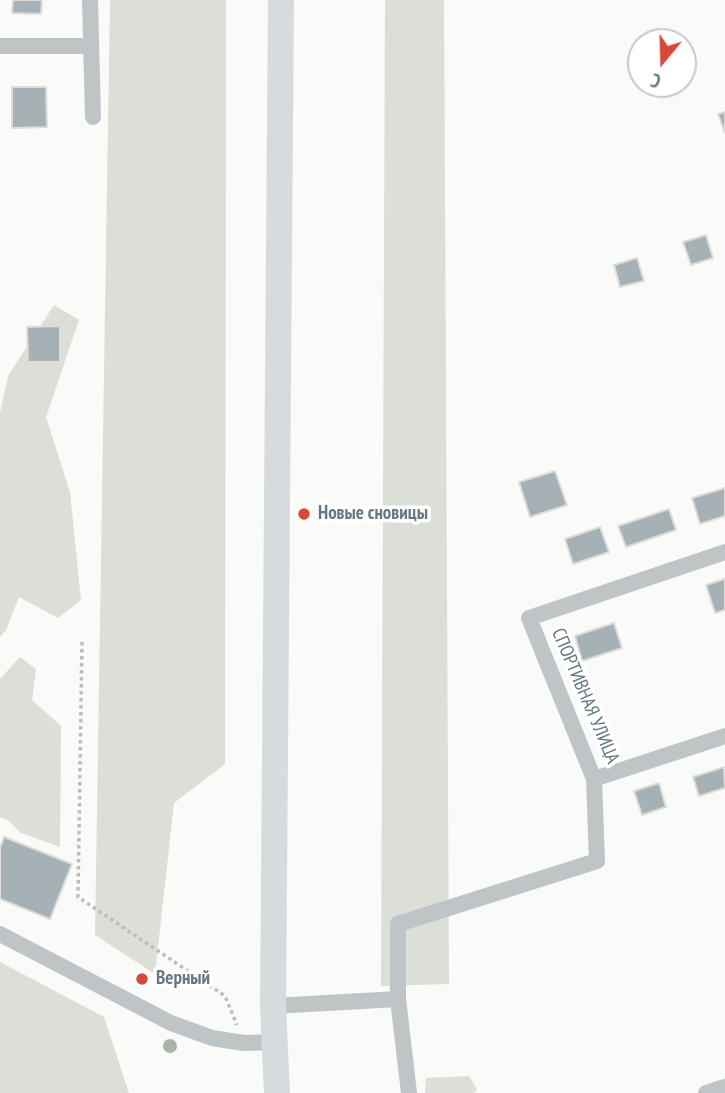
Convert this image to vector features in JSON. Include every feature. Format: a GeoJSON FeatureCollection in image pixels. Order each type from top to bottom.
{"type":"FeatureCollection","features":[{"type":"Feature","properties":{"kind":"main road"},"geometry":{"type":"LineString","coordinates":[[277,1093],[273,1006],[281,0]]}},
{"type":"Feature","properties":{"kind":"street"},"geometry":{"type":"LineString","coordinates":[[90,0],[93,117]]}},
{"type":"Feature","properties":{"kind":"street"},"geometry":{"type":"LineString","coordinates":[[0,46],[91,46]]}},
{"type":"Feature","properties":{"kind":"street","name":"СПОРТИВНАЯ УЛИЦА"},"geometry":{"type":"LineString","coordinates":[[725,552],[529,618],[594,779],[725,736]]}},
{"type":"Feature","properties":{"kind":"street"},"geometry":{"type":"LineString","coordinates":[[409,1093],[398,999],[398,923],[597,861],[594,779]]}},
{"type":"Feature","properties":{"kind":"street"},"geometry":{"type":"LineString","coordinates":[[0,934],[170,1023],[212,1038],[244,1044],[274,1041]]}},
{"type":"Feature","properties":{"kind":"street"},"geometry":{"type":"LineString","coordinates":[[273,1006],[398,999]]}},
{"type":"Feature","properties":{"kind":"street"},"geometry":{"type":"LineString","coordinates":[[706,1093],[725,1087]]}},
{"type":"Feature","properties":{"kind":"path"},"geometry":{"type":"LineString","coordinates":[[82,642],[78,897],[225,996],[244,1044]]}},
{"type":"Feature","properties":{"kind":"shaded area"},"geometry":{"type":"Polygon","coordinates":[[[110,0],[226,0],[225,764],[174,803],[155,974],[95,935],[110,0]]]}},
{"type":"Feature","properties":{"kind":"shaded area"},"geometry":{"type":"Polygon","coordinates":[[[385,0],[444,0],[449,984],[381,986],[385,0]]]}},
{"type":"Feature","properties":{"kind":"shaded area"},"geometry":{"type":"Polygon","coordinates":[[[54,305],[79,320],[46,417],[70,492],[81,600],[58,618],[19,597],[6,630],[0,637],[0,413],[8,376],[54,305]]]}},
{"type":"Feature","properties":{"kind":"shaded area"},"geometry":{"type":"Polygon","coordinates":[[[20,657],[36,669],[32,700],[61,726],[60,847],[21,833],[8,820],[0,817],[0,679],[20,657]]]}},
{"type":"Feature","properties":{"kind":"shaded area"},"geometry":{"type":"Polygon","coordinates":[[[0,962],[104,1017],[129,1093],[0,1093],[0,962]]]}},
{"type":"Feature","properties":{"kind":"shaded area"},"geometry":{"type":"Polygon","coordinates":[[[469,1076],[477,1090],[473,1093],[425,1093],[426,1078],[469,1076]]]}},
{"type":"Feature","properties":{"kind":"building"},"geometry":{"type":"Polygon","coordinates":[[[13,0],[42,0],[41,14],[12,13],[13,0]]]}},
{"type":"Feature","properties":{"kind":"building"},"geometry":{"type":"Polygon","coordinates":[[[12,87],[46,87],[47,127],[12,128],[12,87]]]}},
{"type":"Feature","properties":{"kind":"building"},"geometry":{"type":"Polygon","coordinates":[[[725,112],[725,133],[718,114],[725,112]]]}},
{"type":"Feature","properties":{"kind":"building"},"geometry":{"type":"Polygon","coordinates":[[[706,235],[713,258],[691,265],[683,242],[706,235]]]}},
{"type":"Feature","properties":{"kind":"building"},"geometry":{"type":"Polygon","coordinates":[[[637,258],[644,281],[620,287],[614,265],[637,258]]]}},
{"type":"Feature","properties":{"kind":"building"},"geometry":{"type":"Polygon","coordinates":[[[60,326],[60,362],[28,362],[27,327],[60,326]]]}},
{"type":"Feature","properties":{"kind":"building"},"geometry":{"type":"Polygon","coordinates":[[[555,471],[567,505],[530,517],[519,482],[555,471]]]}},
{"type":"Feature","properties":{"kind":"building"},"geometry":{"type":"Polygon","coordinates":[[[725,488],[725,516],[700,524],[692,498],[725,488]]]}},
{"type":"Feature","properties":{"kind":"building"},"geometry":{"type":"Polygon","coordinates":[[[669,509],[676,530],[626,547],[618,526],[669,509]]]}},
{"type":"Feature","properties":{"kind":"building"},"geometry":{"type":"Polygon","coordinates":[[[600,527],[609,552],[573,564],[565,539],[600,527]]]}},
{"type":"Feature","properties":{"kind":"building"},"geometry":{"type":"Polygon","coordinates":[[[725,579],[725,610],[715,613],[706,585],[725,579]]]}},
{"type":"Feature","properties":{"kind":"building"},"geometry":{"type":"Polygon","coordinates":[[[614,623],[622,648],[582,661],[575,636],[614,623]]]}},
{"type":"Feature","properties":{"kind":"building"},"geometry":{"type":"Polygon","coordinates":[[[724,767],[725,788],[699,796],[693,777],[724,767]]]}},
{"type":"Feature","properties":{"kind":"building"},"geometry":{"type":"Polygon","coordinates":[[[659,783],[666,807],[642,815],[634,791],[659,783]]]}},
{"type":"Feature","properties":{"kind":"building"},"geometry":{"type":"Polygon","coordinates":[[[4,837],[72,864],[50,919],[0,899],[0,848],[4,837]]]}},
{"type":"Feature","properties":{"kind":"place","name":"Новые сновицы"},"geometry":{"type":"Point","coordinates":[304,514]}},
{"type":"Feature","properties":{"kind":"place","name":"Верный"},"geometry":{"type":"Point","coordinates":[142,979]}}]}
